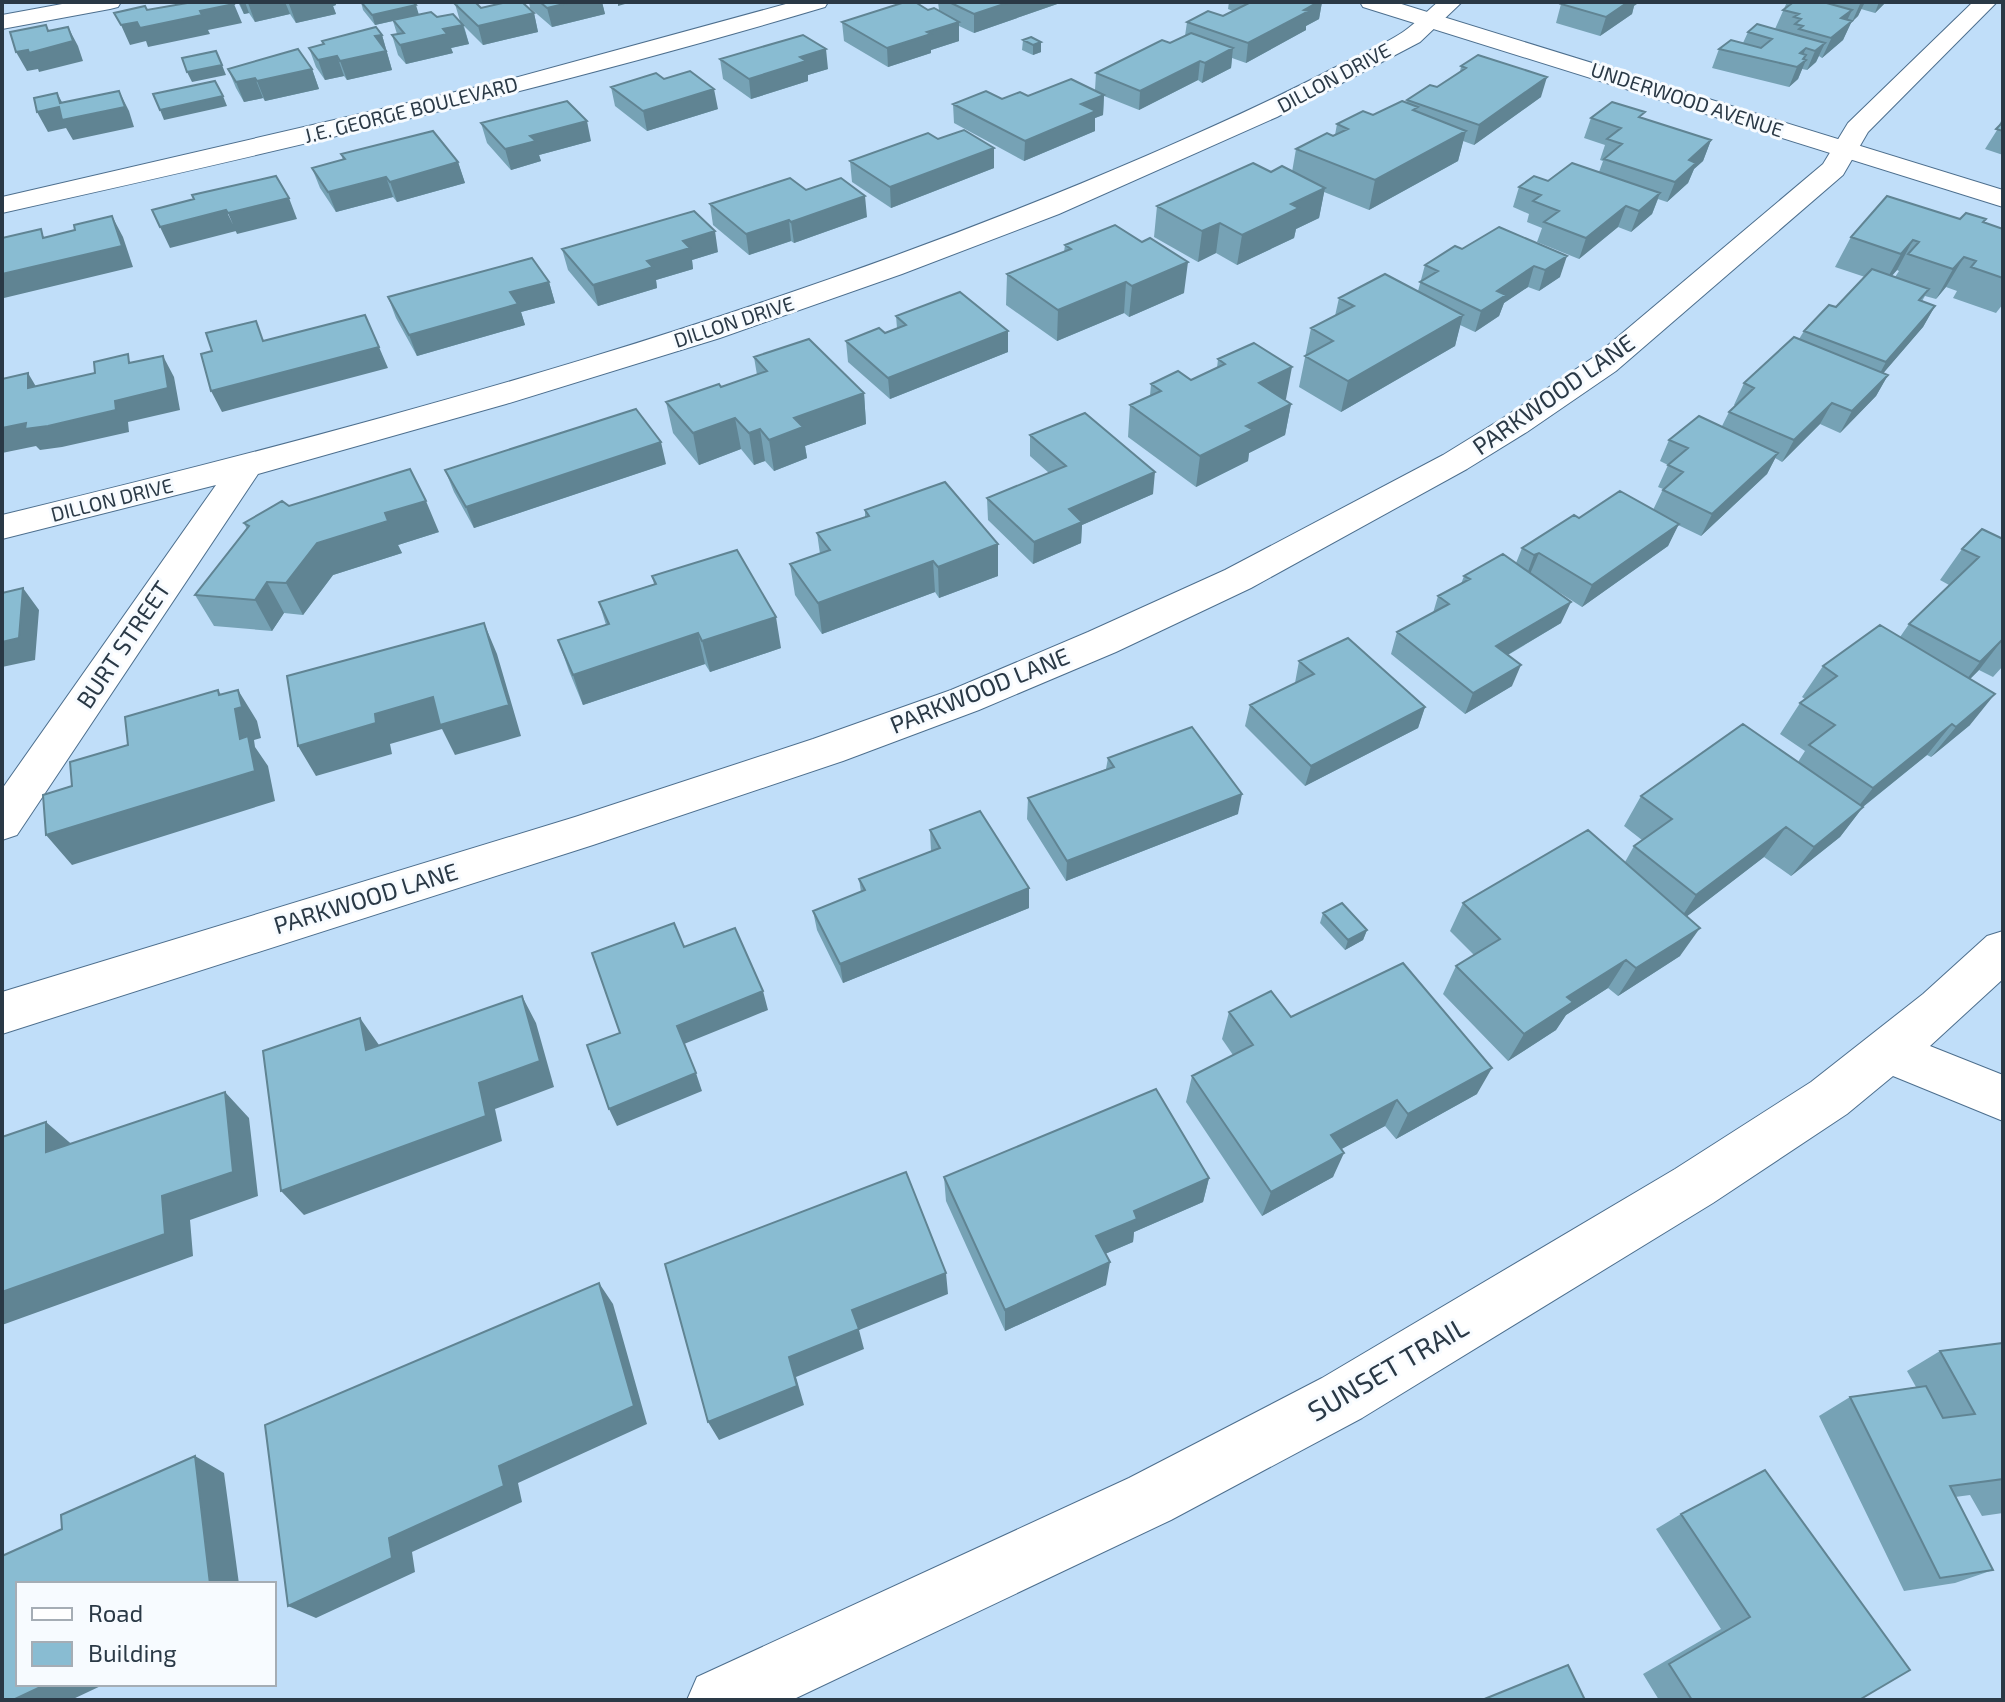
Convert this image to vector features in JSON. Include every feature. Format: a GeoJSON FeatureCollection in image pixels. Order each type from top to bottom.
{"type":"FeatureCollection","features":[{"type":"Feature","properties":{"kind":"street"},"geometry":{"type":"LineString","coordinates":[[2,22],[110,2]]}},
{"type":"Feature","properties":{"kind":"street","name":"J.E. GEORGE BOULEVARD"},"geometry":{"type":"LineString","coordinates":[[2,205],[454,101],[817,2]]}},
{"type":"Feature","properties":{"kind":"street","name":"UNDERWOOD AVENUE"},"geometry":{"type":"LineString","coordinates":[[1371,2],[1441,11],[1844,150],[2003,199]]}},
{"type":"Feature","properties":{"kind":"street","name":"PARKWOOD LANE"},"geometry":{"type":"LineString","coordinates":[[2,1013],[548,842],[828,750],[965,700],[1211,592],[1455,462],[1605,364],[1834,169],[1857,128],[1986,2]]}},
{"type":"Feature","properties":{"kind":"street","name":"DILLON DRIVE"},"geometry":{"type":"LineString","coordinates":[[2,527],[246,467],[494,397],[694,336],[892,268],[1049,208],[1268,112],[1412,37],[1441,11]]}},
{"type":"Feature","properties":{"kind":"street","name":"BURT STREET"},"geometry":{"type":"LineString","coordinates":[[2,823],[246,467]]}},
{"type":"Feature","properties":{"kind":"street","name":"SUNSET TRAIL"},"geometry":{"type":"LineString","coordinates":[[720,1700],[1150,1499],[1342,1398],[1694,1186],[1829,1098],[1940,1009],[2003,950]]}},
{"type":"Feature","properties":{"kind":"street"},"geometry":{"type":"LineString","coordinates":[[1886,1051],[2003,1098]]}},
{"type":"Feature","properties":{"kind":"building"},"geometry":{"type":"Polygon","coordinates":[[[193,2],[234,4],[200,11],[202,15],[140,28],[137,22],[121,25],[114,13],[145,6],[147,10],[193,2]]]}},
{"type":"Feature","properties":{"kind":"building"},"geometry":{"type":"Polygon","coordinates":[[[361,2],[413,2],[416,5],[372,15],[361,2]]]}},
{"type":"Feature","properties":{"kind":"building"},"geometry":{"type":"Polygon","coordinates":[[[475,2],[481,8],[522,2],[534,13],[478,26],[455,4],[475,2]]]}},
{"type":"Feature","properties":{"kind":"building"},"geometry":{"type":"Polygon","coordinates":[[[540,2],[572,2],[547,8],[540,2]]]}},
{"type":"Feature","properties":{"kind":"building"},"geometry":{"type":"Polygon","coordinates":[[[905,2],[915,2],[928,10],[934,8],[959,22],[887,48],[842,22],[905,2]]]}},
{"type":"Feature","properties":{"kind":"building"},"geometry":{"type":"Polygon","coordinates":[[[949,2],[1010,2],[974,14],[949,2]]]}},
{"type":"Feature","properties":{"kind":"building"},"geometry":{"type":"Polygon","coordinates":[[[1251,2],[1318,2],[1304,10],[1309,11],[1248,43],[1187,22],[1208,11],[1223,16],[1251,2]]]}},
{"type":"Feature","properties":{"kind":"building"},"geometry":{"type":"Polygon","coordinates":[[[1628,2],[1606,17],[1561,4],[1628,2]]]}},
{"type":"Feature","properties":{"kind":"building"},"geometry":{"type":"Polygon","coordinates":[[[1787,2],[1823,2],[1852,10],[1841,18],[1852,21],[1831,38],[1799,29],[1803,26],[1795,24],[1801,19],[1794,17],[1799,14],[1783,10],[1791,4],[1787,2]]]}},
{"type":"Feature","properties":{"kind":"building"},"geometry":{"type":"Polygon","coordinates":[[[431,12],[437,17],[453,14],[463,25],[443,29],[447,34],[400,45],[392,35],[404,33],[393,20],[431,12]]]}},
{"type":"Feature","properties":{"kind":"building"},"geometry":{"type":"Polygon","coordinates":[[[1757,24],[1825,43],[1815,51],[1806,48],[1800,53],[1806,55],[1803,59],[1806,60],[1797,67],[1719,49],[1731,40],[1761,48],[1772,39],[1748,32],[1757,24]]]}},
{"type":"Feature","properties":{"kind":"building"},"geometry":{"type":"Polygon","coordinates":[[[46,25],[48,31],[68,27],[73,41],[29,53],[28,50],[16,52],[10,32],[46,25]]]}},
{"type":"Feature","properties":{"kind":"building"},"geometry":{"type":"Polygon","coordinates":[[[376,27],[382,35],[375,36],[386,51],[340,61],[337,56],[318,60],[309,48],[324,44],[322,41],[376,27]]]}},
{"type":"Feature","properties":{"kind":"building"},"geometry":{"type":"Polygon","coordinates":[[[1191,33],[1233,48],[1140,91],[1096,73],[1162,40],[1170,43],[1191,33]]]}},
{"type":"Feature","properties":{"kind":"building"},"geometry":{"type":"Polygon","coordinates":[[[803,35],[826,49],[800,57],[806,61],[749,79],[720,59],[803,35]]]}},
{"type":"Feature","properties":{"kind":"building"},"geometry":{"type":"Polygon","coordinates":[[[1031,37],[1041,42],[1033,45],[1023,40],[1031,37]]]}},
{"type":"Feature","properties":{"kind":"building"},"geometry":{"type":"Polygon","coordinates":[[[298,49],[312,69],[257,81],[255,78],[236,82],[228,69],[298,49]]]}},
{"type":"Feature","properties":{"kind":"building"},"geometry":{"type":"Polygon","coordinates":[[[216,51],[222,65],[187,72],[182,58],[216,51]]]}},
{"type":"Feature","properties":{"kind":"building"},"geometry":{"type":"Polygon","coordinates":[[[1478,55],[1547,77],[1479,125],[1407,100],[1430,85],[1437,87],[1466,68],[1461,66],[1478,55]]]}},
{"type":"Feature","properties":{"kind":"building"},"geometry":{"type":"Polygon","coordinates":[[[690,71],[714,89],[643,111],[611,87],[656,73],[664,79],[690,71]]]}},
{"type":"Feature","properties":{"kind":"building"},"geometry":{"type":"Polygon","coordinates":[[[1071,79],[1104,95],[1081,104],[1096,111],[1025,141],[953,104],[986,91],[1002,99],[1020,92],[1028,96],[1071,79]]]}},
{"type":"Feature","properties":{"kind":"building"},"geometry":{"type":"Polygon","coordinates":[[[215,81],[223,96],[160,110],[153,94],[215,81]]]}},
{"type":"Feature","properties":{"kind":"building"},"geometry":{"type":"Polygon","coordinates":[[[119,91],[125,107],[62,120],[59,107],[37,112],[34,98],[57,93],[60,103],[119,91]]]}},
{"type":"Feature","properties":{"kind":"building"},"geometry":{"type":"Polygon","coordinates":[[[567,101],[587,121],[530,136],[536,141],[505,149],[481,123],[567,101]]]}},
{"type":"Feature","properties":{"kind":"building"},"geometry":{"type":"Polygon","coordinates":[[[1402,101],[1418,107],[1413,110],[1466,131],[1375,180],[1296,149],[1327,133],[1333,136],[1348,129],[1337,124],[1363,111],[1373,115],[1402,101]]]}},
{"type":"Feature","properties":{"kind":"building"},"geometry":{"type":"Polygon","coordinates":[[[1612,102],[1645,112],[1639,117],[1711,140],[1689,160],[1696,163],[1675,182],[1604,159],[1622,144],[1607,139],[1621,128],[1591,118],[1612,102]]]}},
{"type":"Feature","properties":{"kind":"building"},"geometry":{"type":"Polygon","coordinates":[[[964,130],[994,148],[890,187],[850,161],[928,133],[938,139],[964,130]]]}},
{"type":"Feature","properties":{"kind":"building"},"geometry":{"type":"Polygon","coordinates":[[[433,131],[458,162],[390,182],[386,177],[328,192],[312,168],[345,159],[341,154],[433,131]]]}},
{"type":"Feature","properties":{"kind":"building"},"geometry":{"type":"Polygon","coordinates":[[[1253,163],[1271,172],[1282,166],[1325,188],[1291,204],[1299,208],[1242,235],[1220,223],[1202,231],[1157,206],[1253,163]]]}},
{"type":"Feature","properties":{"kind":"building"},"geometry":{"type":"Polygon","coordinates":[[[1572,163],[1660,193],[1639,211],[1626,206],[1586,238],[1544,222],[1559,211],[1533,201],[1541,195],[1519,187],[1534,176],[1548,181],[1572,163]]]}},
{"type":"Feature","properties":{"kind":"building"},"geometry":{"type":"Polygon","coordinates":[[[276,176],[289,198],[160,227],[152,210],[194,199],[192,195],[276,176]]]}},
{"type":"Feature","properties":{"kind":"building"},"geometry":{"type":"Polygon","coordinates":[[[790,178],[806,190],[841,178],[865,196],[746,234],[710,204],[790,178]]]}},
{"type":"Feature","properties":{"kind":"building"},"geometry":{"type":"Polygon","coordinates":[[[1887,196],[1960,219],[1966,213],[1986,219],[1983,222],[2003,229],[2003,278],[1971,267],[1976,261],[1964,257],[1953,269],[1908,254],[1919,242],[1913,240],[1901,254],[1851,237],[1887,196]]]}},
{"type":"Feature","properties":{"kind":"building"},"geometry":{"type":"Polygon","coordinates":[[[694,211],[715,231],[683,241],[690,248],[647,261],[653,267],[593,285],[562,249],[694,211]]]}},
{"type":"Feature","properties":{"kind":"building"},"geometry":{"type":"Polygon","coordinates":[[[112,216],[122,246],[2,274],[2,238],[41,229],[43,238],[75,230],[74,225],[112,216]]]}},
{"type":"Feature","properties":{"kind":"building"},"geometry":{"type":"Polygon","coordinates":[[[1115,225],[1142,242],[1150,238],[1188,262],[1132,286],[1126,282],[1058,310],[1007,274],[1071,249],[1065,245],[1115,225]]]}},
{"type":"Feature","properties":{"kind":"building"},"geometry":{"type":"Polygon","coordinates":[[[1499,227],[1567,256],[1545,270],[1534,266],[1497,291],[1506,295],[1481,311],[1420,282],[1438,271],[1425,265],[1455,246],[1462,249],[1499,227]]]}},
{"type":"Feature","properties":{"kind":"building"},"geometry":{"type":"Polygon","coordinates":[[[532,258],[549,282],[510,292],[518,304],[409,335],[388,297],[532,258]]]}},
{"type":"Feature","properties":{"kind":"building"},"geometry":{"type":"Polygon","coordinates":[[[1872,269],[1929,289],[1919,300],[1935,306],[1886,362],[1804,331],[1829,305],[1836,307],[1872,269]]]}},
{"type":"Feature","properties":{"kind":"building"},"geometry":{"type":"Polygon","coordinates":[[[1385,274],[1463,315],[1348,381],[1305,356],[1333,341],[1311,328],[1354,306],[1339,298],[1385,274]]]}},
{"type":"Feature","properties":{"kind":"building"},"geometry":{"type":"Polygon","coordinates":[[[960,292],[1008,331],[888,378],[846,341],[879,328],[885,333],[906,325],[896,316],[960,292]]]}},
{"type":"Feature","properties":{"kind":"building"},"geometry":{"type":"Polygon","coordinates":[[[365,315],[379,347],[211,391],[201,354],[212,351],[206,333],[256,321],[263,341],[365,315]]]}},
{"type":"Feature","properties":{"kind":"building"},"geometry":{"type":"Polygon","coordinates":[[[1794,337],[1888,375],[1852,411],[1832,403],[1794,440],[1729,412],[1754,388],[1744,383],[1794,337]]]}},
{"type":"Feature","properties":{"kind":"building"},"geometry":{"type":"Polygon","coordinates":[[[809,339],[864,393],[794,418],[803,427],[769,440],[760,429],[749,433],[735,418],[693,433],[666,402],[767,371],[754,357],[809,339]]]}},
{"type":"Feature","properties":{"kind":"building"},"geometry":{"type":"Polygon","coordinates":[[[1254,343],[1292,367],[1259,383],[1291,404],[1246,426],[1253,430],[1200,456],[1130,405],[1161,391],[1151,384],[1178,371],[1191,380],[1225,364],[1218,359],[1254,343]]]}},
{"type":"Feature","properties":{"kind":"building"},"geometry":{"type":"Polygon","coordinates":[[[128,354],[129,363],[163,356],[168,388],[115,401],[116,410],[48,426],[25,429],[26,423],[2,428],[2,379],[28,373],[28,388],[95,373],[94,362],[128,354]]]}},
{"type":"Feature","properties":{"kind":"building"},"geometry":{"type":"Polygon","coordinates":[[[636,409],[661,442],[466,507],[445,470],[636,409]]]}},
{"type":"Feature","properties":{"kind":"building"},"geometry":{"type":"Polygon","coordinates":[[[1085,413],[1155,472],[1069,509],[1082,522],[1034,542],[987,498],[1066,466],[1030,435],[1085,413]]]}},
{"type":"Feature","properties":{"kind":"building"},"geometry":{"type":"Polygon","coordinates":[[[1699,416],[1778,453],[1712,514],[1663,490],[1683,472],[1668,465],[1688,448],[1669,440],[1699,416]]]}},
{"type":"Feature","properties":{"kind":"building"},"geometry":{"type":"Polygon","coordinates":[[[410,469],[426,501],[385,513],[388,521],[317,543],[286,583],[267,582],[255,600],[195,595],[249,526],[244,523],[282,501],[289,506],[410,469]]]}},
{"type":"Feature","properties":{"kind":"building"},"geometry":{"type":"Polygon","coordinates":[[[945,482],[998,544],[938,567],[933,561],[818,603],[790,564],[830,550],[817,533],[869,516],[865,510],[945,482]]]}},
{"type":"Feature","properties":{"kind":"building"},"geometry":{"type":"Polygon","coordinates":[[[1620,491],[1679,524],[1592,585],[1539,553],[1534,555],[1522,548],[1574,515],[1579,518],[1620,491]]]}},
{"type":"Feature","properties":{"kind":"building"},"geometry":{"type":"Polygon","coordinates":[[[1982,529],[2003,539],[2003,639],[1980,662],[1909,624],[1979,557],[1962,549],[1982,529]]]}},
{"type":"Feature","properties":{"kind":"building"},"geometry":{"type":"Polygon","coordinates":[[[737,550],[776,617],[702,641],[698,633],[573,675],[558,640],[609,624],[599,602],[656,584],[652,576],[737,550]]]}},
{"type":"Feature","properties":{"kind":"building"},"geometry":{"type":"Polygon","coordinates":[[[1503,554],[1571,602],[1496,646],[1521,665],[1473,693],[1397,632],[1449,604],[1438,596],[1470,579],[1464,576],[1503,554]]]}},
{"type":"Feature","properties":{"kind":"building"},"geometry":{"type":"Polygon","coordinates":[[[23,588],[19,638],[2,642],[2,593],[23,588]]]}},
{"type":"Feature","properties":{"kind":"building"},"geometry":{"type":"Polygon","coordinates":[[[484,623],[509,705],[440,725],[433,697],[375,714],[376,723],[298,746],[287,676],[484,623]]]}},
{"type":"Feature","properties":{"kind":"building"},"geometry":{"type":"Polygon","coordinates":[[[1880,625],[1995,694],[1956,727],[1952,724],[1873,788],[1809,745],[1835,725],[1800,703],[1837,676],[1823,666],[1880,625]]]}},
{"type":"Feature","properties":{"kind":"building"},"geometry":{"type":"Polygon","coordinates":[[[1348,638],[1425,707],[1311,766],[1250,705],[1314,674],[1299,661],[1348,638]]]}},
{"type":"Feature","properties":{"kind":"building"},"geometry":{"type":"Polygon","coordinates":[[[218,690],[219,695],[238,690],[242,707],[235,709],[240,739],[248,736],[255,771],[46,835],[43,795],[72,786],[70,762],[128,745],[125,717],[218,690]]]}},
{"type":"Feature","properties":{"kind":"building"},"geometry":{"type":"Polygon","coordinates":[[[1743,724],[1863,807],[1814,847],[1786,827],[1696,895],[1634,846],[1672,819],[1641,796],[1743,724]]]}},
{"type":"Feature","properties":{"kind":"building"},"geometry":{"type":"Polygon","coordinates":[[[1192,727],[1242,794],[1067,861],[1028,798],[1114,767],[1108,758],[1192,727]]]}},
{"type":"Feature","properties":{"kind":"building"},"geometry":{"type":"Polygon","coordinates":[[[980,811],[1029,888],[840,964],[813,911],[865,890],[859,879],[940,848],[930,830],[980,811]]]}},
{"type":"Feature","properties":{"kind":"building"},"geometry":{"type":"Polygon","coordinates":[[[1588,830],[1700,928],[1636,968],[1626,960],[1567,997],[1573,1002],[1524,1034],[1456,966],[1500,939],[1463,903],[1588,830]]]}},
{"type":"Feature","properties":{"kind":"building"},"geometry":{"type":"Polygon","coordinates":[[[1342,903],[1367,930],[1348,940],[1323,913],[1342,903]]]}},
{"type":"Feature","properties":{"kind":"building"},"geometry":{"type":"Polygon","coordinates":[[[674,923],[684,947],[735,928],[763,991],[677,1026],[696,1073],[609,1109],[587,1045],[620,1033],[592,953],[674,923]]]}},
{"type":"Feature","properties":{"kind":"building"},"geometry":{"type":"Polygon","coordinates":[[[1403,963],[1492,1068],[1408,1114],[1397,1100],[1331,1135],[1344,1153],[1271,1192],[1192,1076],[1253,1045],[1229,1012],[1271,991],[1291,1017],[1403,963]]]}},
{"type":"Feature","properties":{"kind":"building"},"geometry":{"type":"Polygon","coordinates":[[[522,996],[540,1061],[479,1083],[486,1116],[281,1191],[263,1051],[360,1018],[366,1050],[522,996]]]}},
{"type":"Feature","properties":{"kind":"building"},"geometry":{"type":"Polygon","coordinates":[[[1156,1089],[1209,1178],[1134,1211],[1137,1219],[1096,1236],[1110,1262],[1005,1310],[944,1177],[1156,1089]]]}},
{"type":"Feature","properties":{"kind":"building"},"geometry":{"type":"Polygon","coordinates":[[[225,1092],[233,1172],[162,1196],[165,1234],[2,1292],[2,1137],[46,1122],[46,1152],[225,1092]]]}},
{"type":"Feature","properties":{"kind":"building"},"geometry":{"type":"Polygon","coordinates":[[[906,1172],[946,1273],[852,1310],[859,1329],[789,1357],[797,1386],[708,1422],[665,1264],[906,1172]]]}},
{"type":"Feature","properties":{"kind":"building"},"geometry":{"type":"Polygon","coordinates":[[[599,1283],[634,1406],[499,1466],[504,1486],[389,1538],[392,1558],[288,1606],[265,1425],[599,1283]]]}},
{"type":"Feature","properties":{"kind":"building"},"geometry":{"type":"Polygon","coordinates":[[[2003,1343],[2003,1479],[1950,1486],[1993,1570],[1940,1578],[1850,1397],[1926,1386],[1943,1418],[1975,1414],[1940,1351],[2003,1343]]]}},
{"type":"Feature","properties":{"kind":"building"},"geometry":{"type":"Polygon","coordinates":[[[195,1456],[210,1582],[16,1582],[16,1686],[43,1686],[13,1700],[2,1700],[2,1556],[62,1529],[61,1515],[195,1456]]]}},
{"type":"Feature","properties":{"kind":"building"},"geometry":{"type":"Polygon","coordinates":[[[1765,1470],[1910,1670],[1859,1700],[1692,1700],[1669,1664],[1750,1617],[1681,1514],[1765,1470]]]}},
{"type":"Feature","properties":{"kind":"building"},"geometry":{"type":"Polygon","coordinates":[[[1568,1665],[1585,1700],[1482,1700],[1568,1665]]]}}]}
